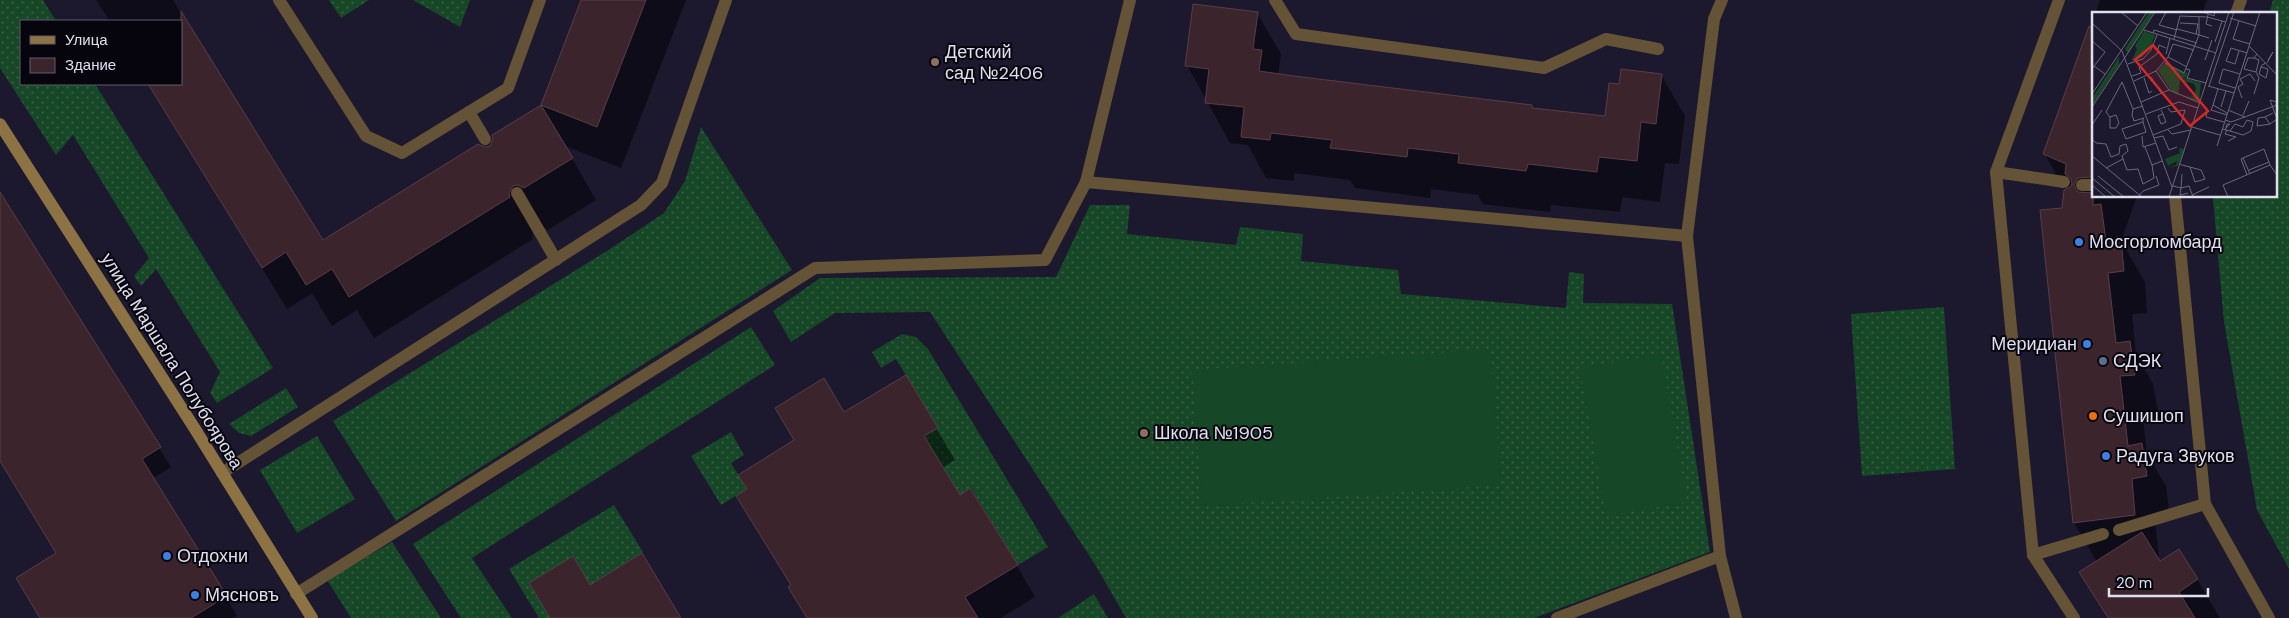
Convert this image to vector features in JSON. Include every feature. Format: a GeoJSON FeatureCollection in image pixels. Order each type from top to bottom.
{"type":"FeatureCollection","features":[{"type":"Feature","properties":{"kind":"street","name":"улица Маршала Полубоярова"},"geometry":{"type":"LineString","coordinates":[[0,124],[312,618]]}},
{"type":"Feature","properties":{"kind":"lane"},"geometry":{"type":"LineString","coordinates":[[279,0],[366,136],[402,153],[508,88],[540,0]]}},
{"type":"Feature","properties":{"kind":"lane"},"geometry":{"type":"LineString","coordinates":[[222,473],[641,205],[662,183],[726,0]]}},
{"type":"Feature","properties":{"kind":"lane"},"geometry":{"type":"LineString","coordinates":[[296,594],[814,268],[1045,260],[1086,182],[1130,0]]}},
{"type":"Feature","properties":{"kind":"lane"},"geometry":{"type":"LineString","coordinates":[[1275,0],[1296,34],[1534,67],[1544,68],[1606,39],[1658,49]]}},
{"type":"Feature","properties":{"kind":"lane"},"geometry":{"type":"LineString","coordinates":[[1722,0],[1714,19],[1687,236],[1720,556],[1736,618]]}},
{"type":"Feature","properties":{"kind":"lane"},"geometry":{"type":"LineString","coordinates":[[2059,0],[1996,172],[2033,555],[2074,618]]}},
{"type":"Feature","properties":{"kind":"lane"},"geometry":{"type":"LineString","coordinates":[[2237,12],[2241,0]]}},
{"type":"Feature","properties":{"kind":"lane"},"geometry":{"type":"LineString","coordinates":[[469,112],[485,139]]}},
{"type":"Feature","properties":{"kind":"lane"},"geometry":{"type":"LineString","coordinates":[[1996,172],[2064,182]]}},
{"type":"Feature","properties":{"kind":"lane"},"geometry":{"type":"LineString","coordinates":[[1086,182],[1687,236]]}},
{"type":"Feature","properties":{"kind":"lane"},"geometry":{"type":"LineString","coordinates":[[517,193],[556,260]]}},
{"type":"Feature","properties":{"kind":"lane"},"geometry":{"type":"LineString","coordinates":[[2175,198],[2205,504],[2269,618]]}},
{"type":"Feature","properties":{"kind":"lane"},"geometry":{"type":"LineString","coordinates":[[2119,530],[2205,504]]}},
{"type":"Feature","properties":{"kind":"lane"},"geometry":{"type":"LineString","coordinates":[[2033,555],[2103,534]]}},
{"type":"Feature","properties":{"kind":"lane"},"geometry":{"type":"LineString","coordinates":[[1556,618],[1720,556]]}},
{"type":"Feature","properties":{"kind":"green space"},"geometry":{"type":"Polygon","coordinates":[[[0,0],[43,0],[55,20],[20,20],[20,85],[96,85],[273,368],[217,403],[210,393],[220,372],[156,269],[141,286],[134,276],[149,258],[73,135],[56,155],[0,68],[0,0]]]}},
{"type":"Feature","properties":{"kind":"green space"},"geometry":{"type":"Polygon","coordinates":[[[329,0],[369,0],[341,18],[329,0]]]}},
{"type":"Feature","properties":{"kind":"green space"},"geometry":{"type":"Polygon","coordinates":[[[413,0],[470,0],[460,27],[413,0]]]}},
{"type":"Feature","properties":{"kind":"green space"},"geometry":{"type":"Polygon","coordinates":[[[2273,0],[2289,0],[2289,569],[2257,510],[2224,322],[2213,199],[2276,198],[2276,12],[2270,12],[2273,0]]]}},
{"type":"Feature","properties":{"kind":"green space"},"geometry":{"type":"Polygon","coordinates":[[[701,127],[792,270],[396,521],[333,421],[610,249],[664,213],[685,181],[701,127]]]}},
{"type":"Feature","properties":{"kind":"green space"},"geometry":{"type":"Polygon","coordinates":[[[1090,205],[1130,205],[1127,234],[1236,245],[1240,227],[1303,234],[1301,261],[1398,270],[1401,294],[1566,308],[1569,272],[1584,274],[1583,303],[1672,304],[1710,552],[1534,618],[1126,618],[1096,566],[930,312],[835,313],[791,342],[773,311],[820,278],[1056,277],[1090,205]]]}},
{"type":"Feature","properties":{"kind":"green space"},"geometry":{"type":"Polygon","coordinates":[[[1944,307],[1955,469],[1862,476],[1851,314],[1944,307]]]}},
{"type":"Feature","properties":{"kind":"green space"},"geometry":{"type":"Polygon","coordinates":[[[751,327],[775,365],[472,558],[512,618],[461,618],[413,544],[751,327]]]}},
{"type":"Feature","properties":{"kind":"green space"},"geometry":{"type":"Polygon","coordinates":[[[902,334],[916,337],[928,349],[1048,547],[1018,565],[971,488],[960,495],[924,436],[937,427],[896,359],[881,368],[872,352],[902,334]]]}},
{"type":"Feature","properties":{"kind":"green space"},"geometry":{"type":"Polygon","coordinates":[[[1491,349],[1501,485],[1202,506],[1192,370],[1491,349]]]}},
{"type":"Feature","properties":{"kind":"green space"},"geometry":{"type":"Polygon","coordinates":[[[1661,354],[1687,502],[1606,516],[1580,368],[1661,354]]]}},
{"type":"Feature","properties":{"kind":"green space"},"geometry":{"type":"Polygon","coordinates":[[[286,388],[298,407],[251,436],[239,433],[229,424],[286,388]]]}},
{"type":"Feature","properties":{"kind":"green space"},"geometry":{"type":"Polygon","coordinates":[[[731,432],[744,455],[731,463],[747,489],[721,505],[691,456],[731,432]]]}},
{"type":"Feature","properties":{"kind":"green space"},"geometry":{"type":"Polygon","coordinates":[[[317,436],[355,499],[297,533],[260,470],[317,436]]]}},
{"type":"Feature","properties":{"kind":"green space"},"geometry":{"type":"Polygon","coordinates":[[[614,505],[643,552],[590,585],[573,557],[529,583],[550,618],[539,618],[509,569],[614,505]]]}},
{"type":"Feature","properties":{"kind":"green space"},"geometry":{"type":"Polygon","coordinates":[[[392,542],[441,618],[351,618],[327,580],[392,542]]]}},
{"type":"Feature","properties":{"kind":"green space"},"geometry":{"type":"Polygon","coordinates":[[[1094,594],[1108,618],[1058,618],[1094,594]]]}},
{"type":"Feature","properties":{"kind":"building"},"geometry":{"type":"Polygon","coordinates":[[[581,0],[646,0],[597,127],[541,105],[581,0]]]}},
{"type":"Feature","properties":{"kind":"building"},"geometry":{"type":"Polygon","coordinates":[[[1193,4],[1258,12],[1253,49],[1262,50],[1259,71],[1605,116],[1609,83],[1619,84],[1621,69],[1662,74],[1656,124],[1641,122],[1637,161],[1599,157],[1597,172],[1528,164],[1526,171],[1458,163],[1459,154],[1408,148],[1407,157],[1330,148],[1332,140],[1271,133],[1270,140],[1241,137],[1244,107],[1205,103],[1209,69],[1185,66],[1193,4]]]}},
{"type":"Feature","properties":{"kind":"building"},"geometry":{"type":"Polygon","coordinates":[[[181,11],[323,240],[478,144],[485,147],[490,146],[493,139],[492,135],[541,105],[573,158],[524,188],[517,185],[513,186],[509,193],[510,197],[349,297],[332,269],[306,285],[286,252],[262,268],[149,85],[182,85],[181,11]]]}},
{"type":"Feature","properties":{"kind":"building"},"geometry":{"type":"Polygon","coordinates":[[[2089,26],[2092,27],[2092,177],[2078,178],[2074,185],[2078,192],[2092,193],[2093,205],[2101,204],[2106,241],[2121,239],[2124,271],[2108,273],[2116,343],[2130,341],[2135,375],[2120,376],[2128,446],[2142,443],[2147,476],[2132,479],[2135,515],[2073,523],[2040,210],[2062,208],[2064,190],[2072,184],[2071,179],[2065,174],[2066,164],[2043,154],[2089,26]]]}},
{"type":"Feature","properties":{"kind":"building"},"geometry":{"type":"Polygon","coordinates":[[[0,192],[161,447],[142,459],[227,596],[191,618],[40,618],[16,578],[56,553],[0,461],[0,192]]]}},
{"type":"Feature","properties":{"kind":"building"},"geometry":{"type":"Polygon","coordinates":[[[906,375],[938,428],[924,436],[960,495],[970,488],[1018,565],[965,597],[978,618],[807,618],[788,587],[791,585],[736,496],[747,489],[738,475],[794,440],[775,408],[824,378],[844,412],[906,375]]]}},
{"type":"Feature","properties":{"kind":"building"},"geometry":{"type":"Polygon","coordinates":[[[2142,532],[2160,561],[2179,549],[2198,579],[2179,592],[2195,618],[2108,618],[2079,572],[2142,532]]]}},
{"type":"Feature","properties":{"kind":"building"},"geometry":{"type":"Polygon","coordinates":[[[642,553],[681,618],[550,618],[529,583],[573,556],[590,585],[642,553]]]}},
{"type":"Feature","properties":{"kind":"place","name":"Детский сад №2406"},"geometry":{"type":"Point","coordinates":[935,62]}},
{"type":"Feature","properties":{"kind":"place","name":"Мосгорломбард"},"geometry":{"type":"Point","coordinates":[2079,242]}},
{"type":"Feature","properties":{"kind":"place","name":"Меридиан"},"geometry":{"type":"Point","coordinates":[2087,344]}},
{"type":"Feature","properties":{"kind":"place","name":"СДЭК"},"geometry":{"type":"Point","coordinates":[2103,361]}},
{"type":"Feature","properties":{"kind":"place","name":"Сушишоп"},"geometry":{"type":"Point","coordinates":[2093,416]}},
{"type":"Feature","properties":{"kind":"place","name":"Школа №1905"},"geometry":{"type":"Point","coordinates":[1144,433]}},
{"type":"Feature","properties":{"kind":"place","name":"Радуга Звуков"},"geometry":{"type":"Point","coordinates":[2106,456]}},
{"type":"Feature","properties":{"kind":"place","name":"Отдохни"},"geometry":{"type":"Point","coordinates":[167,556]}},
{"type":"Feature","properties":{"kind":"place","name":"Мясновъ"},"geometry":{"type":"Point","coordinates":[195,595]}}]}
